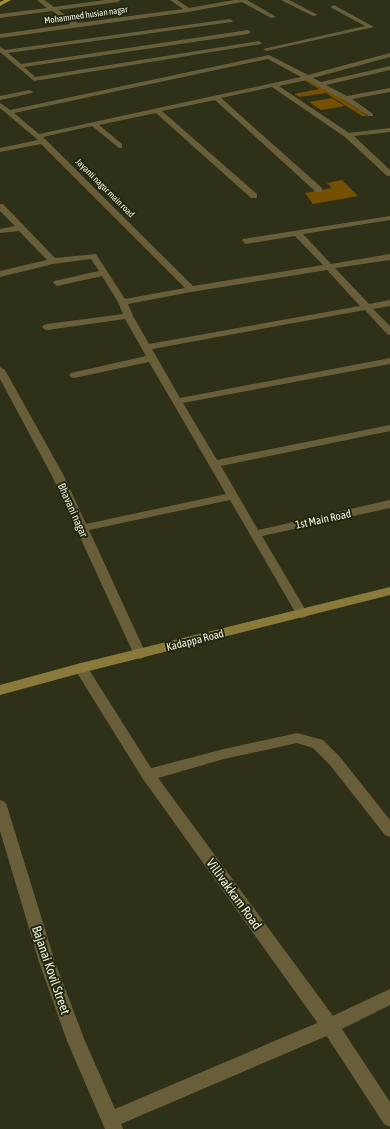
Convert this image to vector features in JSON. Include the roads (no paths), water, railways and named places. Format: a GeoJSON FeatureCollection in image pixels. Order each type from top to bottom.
{"type":"FeatureCollection","features":[{"type":"Feature","properties":{"kind":"main road"},"geometry":{"type":"LineString","coordinates":[[0,4],[8,0]]}},
{"type":"Feature","properties":{"kind":"main road","name":"Kadappa Road"},"geometry":{"type":"LineString","coordinates":[[0,690],[81,668],[390,591]]}},
{"type":"Feature","properties":{"kind":"street"},"geometry":{"type":"LineString","coordinates":[[40,0],[76,25]]}},
{"type":"Feature","properties":{"kind":"street"},"geometry":{"type":"LineString","coordinates":[[0,16],[118,0]]}},
{"type":"Feature","properties":{"kind":"street"},"geometry":{"type":"LineString","coordinates":[[173,0],[188,10]]}},
{"type":"Feature","properties":{"kind":"street"},"geometry":{"type":"LineString","coordinates":[[243,0],[273,17]]}},
{"type":"Feature","properties":{"kind":"street","name":"Mohammed husian nagar"},"geometry":{"type":"LineString","coordinates":[[3,35],[188,10],[243,0]]}},
{"type":"Feature","properties":{"kind":"street"},"geometry":{"type":"LineString","coordinates":[[284,0],[315,15]]}},
{"type":"Feature","properties":{"kind":"street"},"geometry":{"type":"LineString","coordinates":[[105,1],[112,6]]}},
{"type":"Feature","properties":{"kind":"street"},"geometry":{"type":"LineString","coordinates":[[266,49],[372,27],[337,3]]}},
{"type":"Feature","properties":{"kind":"street"},"geometry":{"type":"LineString","coordinates":[[209,6],[215,10]]}},
{"type":"Feature","properties":{"kind":"street"},"geometry":{"type":"LineString","coordinates":[[122,14],[128,18]]}},
{"type":"Feature","properties":{"kind":"street"},"geometry":{"type":"LineString","coordinates":[[221,15],[248,32],[266,49],[269,57],[306,78],[322,84],[347,98],[371,115]]}},
{"type":"Feature","properties":{"kind":"street"},"geometry":{"type":"LineString","coordinates":[[2,50],[230,21]]}},
{"type":"Feature","properties":{"kind":"street"},"geometry":{"type":"LineString","coordinates":[[0,29],[3,35]]}},
{"type":"Feature","properties":{"kind":"street"},"geometry":{"type":"LineString","coordinates":[[19,66],[248,32]]}},
{"type":"Feature","properties":{"kind":"street"},"geometry":{"type":"LineString","coordinates":[[2,50],[34,80],[259,43]]}},
{"type":"Feature","properties":{"kind":"street"},"geometry":{"type":"LineString","coordinates":[[0,150],[94,124],[306,78],[390,55]]}},
{"type":"Feature","properties":{"kind":"street"},"geometry":{"type":"LineString","coordinates":[[8,112],[269,57]]}},
{"type":"Feature","properties":{"kind":"street"},"geometry":{"type":"LineString","coordinates":[[322,84],[390,68]]}},
{"type":"Feature","properties":{"kind":"street"},"geometry":{"type":"LineString","coordinates":[[273,85],[348,135],[390,174]]}},
{"type":"Feature","properties":{"kind":"street"},"geometry":{"type":"LineString","coordinates":[[347,98],[390,90]]}},
{"type":"Feature","properties":{"kind":"street"},"geometry":{"type":"LineString","coordinates":[[0,98],[30,92]]}},
{"type":"Feature","properties":{"kind":"street"},"geometry":{"type":"LineString","coordinates":[[216,98],[319,190]]}},
{"type":"Feature","properties":{"kind":"street","name":"Jayanti nagar main road"},"geometry":{"type":"LineString","coordinates":[[0,105],[40,138],[191,289]]}},
{"type":"Feature","properties":{"kind":"street"},"geometry":{"type":"LineString","coordinates":[[157,110],[254,196]]}},
{"type":"Feature","properties":{"kind":"street"},"geometry":{"type":"LineString","coordinates":[[94,124],[119,146]]}},
{"type":"Feature","properties":{"kind":"street"},"geometry":{"type":"LineString","coordinates":[[348,135],[390,130]]}},
{"type":"Feature","properties":{"kind":"street"},"geometry":{"type":"LineString","coordinates":[[0,206],[53,261]]}},
{"type":"Feature","properties":{"kind":"street"},"geometry":{"type":"LineString","coordinates":[[246,241],[390,218]]}},
{"type":"Feature","properties":{"kind":"street"},"geometry":{"type":"LineString","coordinates":[[0,231],[21,228]]}},
{"type":"Feature","properties":{"kind":"street"},"geometry":{"type":"LineString","coordinates":[[297,233],[390,332]]}},
{"type":"Feature","properties":{"kind":"street"},"geometry":{"type":"LineString","coordinates":[[0,274],[53,261],[93,256],[123,302],[128,316],[152,358],[302,614]]}},
{"type":"Feature","properties":{"kind":"street"},"geometry":{"type":"LineString","coordinates":[[123,302],[191,289],[390,257]]}},
{"type":"Feature","properties":{"kind":"street"},"geometry":{"type":"LineString","coordinates":[[57,283],[103,273]]}},
{"type":"Feature","properties":{"kind":"street"},"geometry":{"type":"LineString","coordinates":[[146,347],[390,303]]}},
{"type":"Feature","properties":{"kind":"street"},"geometry":{"type":"LineString","coordinates":[[47,327],[128,316]]}},
{"type":"Feature","properties":{"kind":"street"},"geometry":{"type":"LineString","coordinates":[[74,375],[152,358]]}},
{"type":"Feature","properties":{"kind":"street"},"geometry":{"type":"LineString","coordinates":[[178,401],[390,361]]}},
{"type":"Feature","properties":{"kind":"street","name":"Bhavani nagar"},"geometry":{"type":"LineString","coordinates":[[0,370],[58,476],[140,654]]}},
{"type":"Feature","properties":{"kind":"street"},"geometry":{"type":"LineString","coordinates":[[214,464],[390,428]]}},
{"type":"Feature","properties":{"kind":"street"},"geometry":{"type":"LineString","coordinates":[[82,528],[233,496]]}},
{"type":"Feature","properties":{"kind":"street","name":"1st Main Road"},"geometry":{"type":"LineString","coordinates":[[255,534],[390,504]]}},
{"type":"Feature","properties":{"kind":"street","name":"Villivakkam Road"},"geometry":{"type":"LineString","coordinates":[[81,668],[148,775],[330,1026],[390,1118]]}},
{"type":"Feature","properties":{"kind":"street"},"geometry":{"type":"LineString","coordinates":[[148,775],[224,754],[297,738],[318,744],[336,761],[390,831]]}},
{"type":"Feature","properties":{"kind":"street","name":"Bajanai Kovil Street"},"geometry":{"type":"LineString","coordinates":[[0,806],[47,962],[76,1041],[112,1124]]}},
{"type":"Feature","properties":{"kind":"street"},"geometry":{"type":"LineString","coordinates":[[112,1124],[330,1026],[390,997]]}}]}
